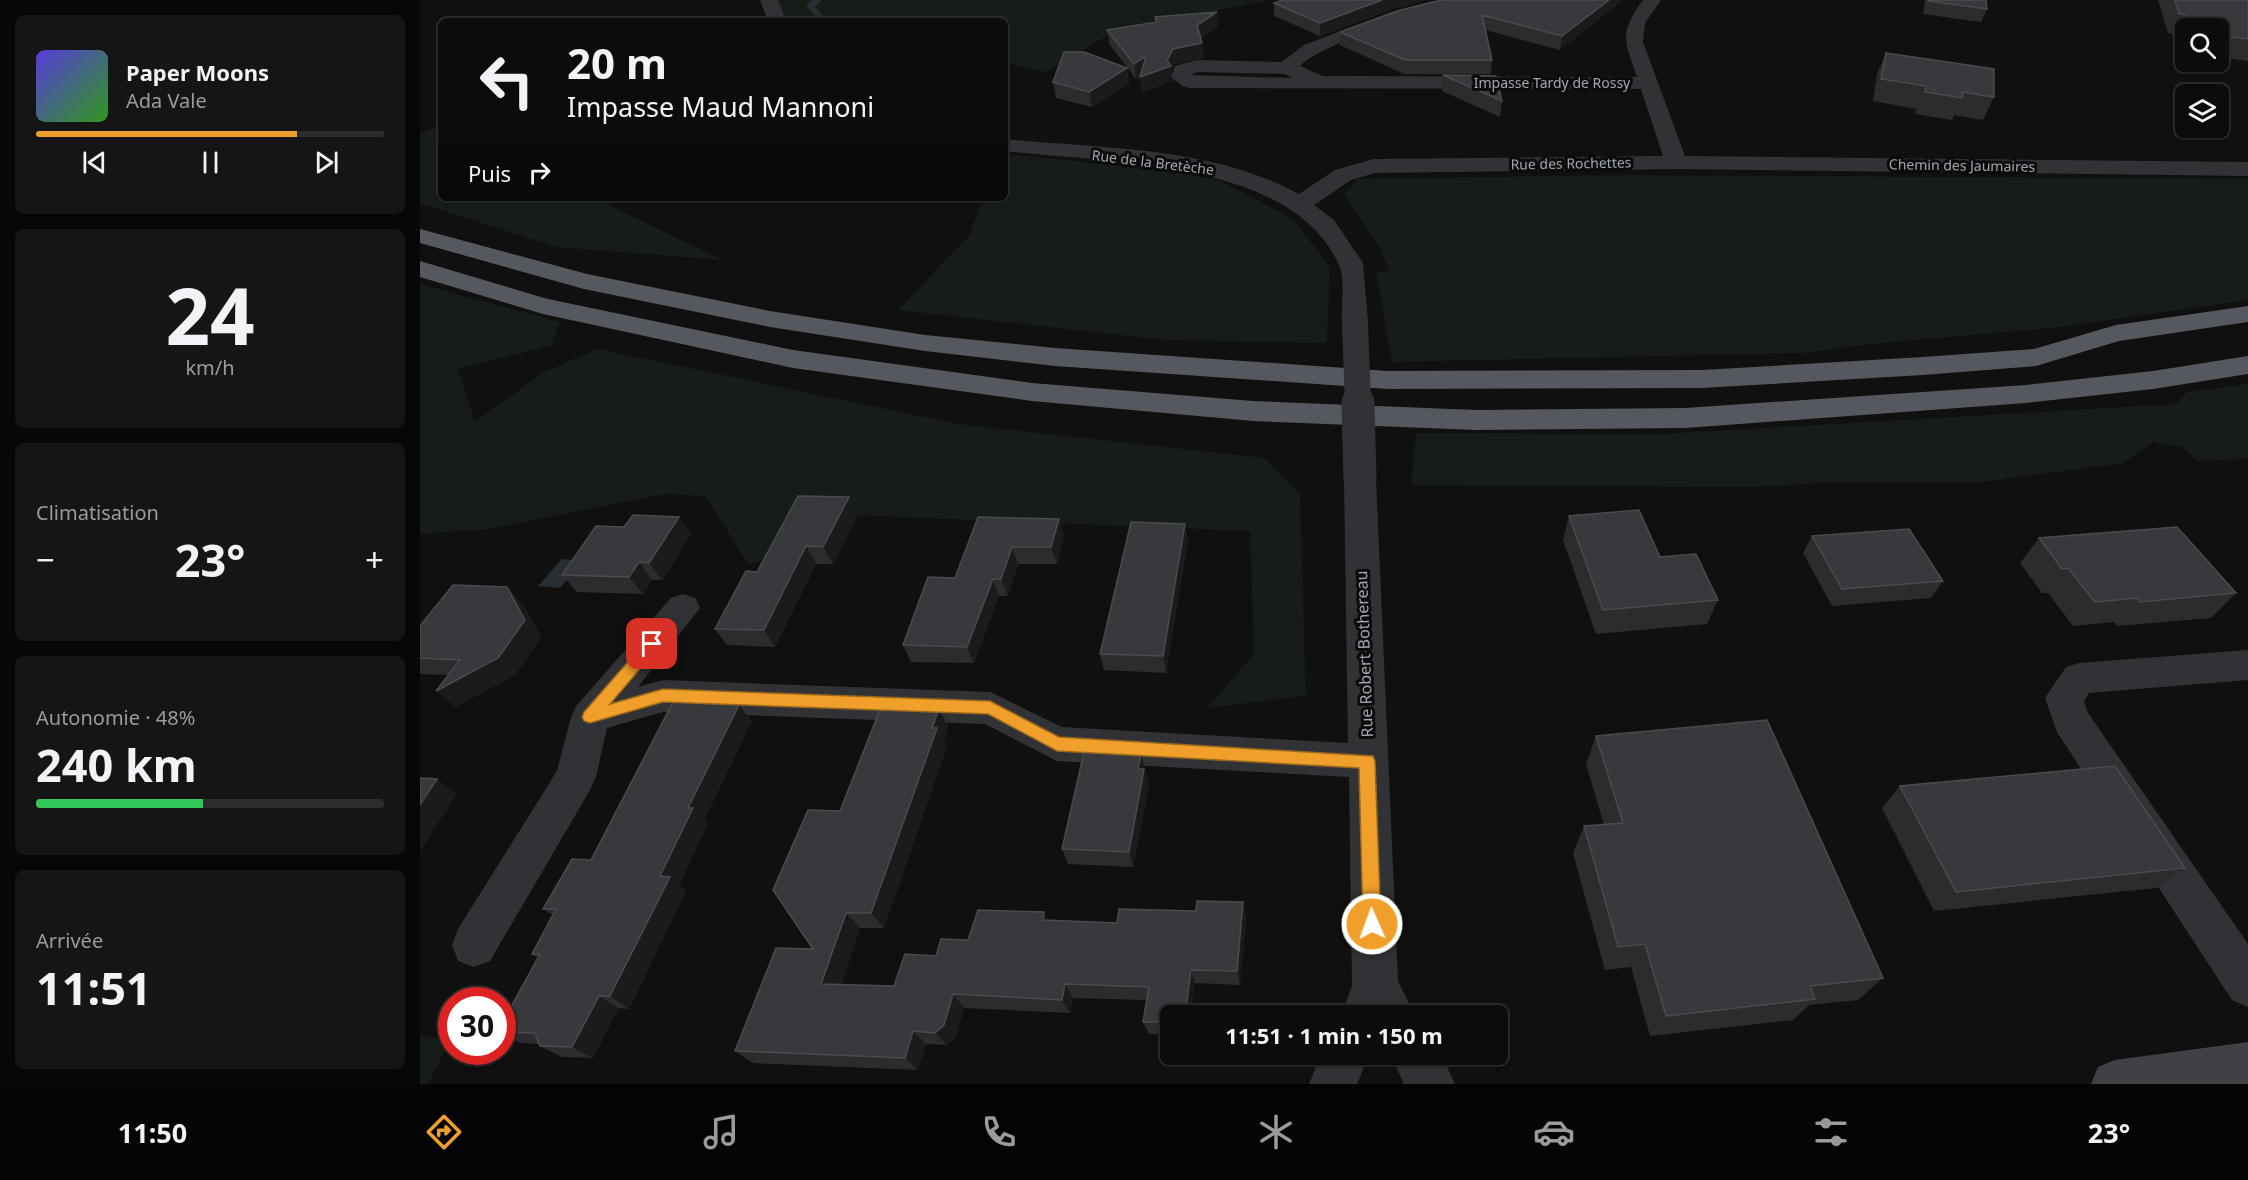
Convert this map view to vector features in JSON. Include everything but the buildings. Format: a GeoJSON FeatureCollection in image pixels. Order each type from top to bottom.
{"type":"FeatureCollection","features":[{"type":"Feature","properties":{"kind":"highway"},"geometry":{"type":"LineString","coordinates":[[420,236],[563,276],[770,319],[925,343],[1138,364],[1388,380],[1702,379],[2036,357],[2248,330]]}},
{"type":"Feature","properties":{"kind":"highway"},"geometry":{"type":"LineString","coordinates":[[420,269],[543,306],[793,359],[1032,392],[1253,411],[1476,420],[1685,418],[2026,393],[2153,380],[2248,365]]}},
{"type":"Feature","properties":{"kind":"highway"},"geometry":{"type":"LineString","coordinates":[[2036,357],[2116,333],[2248,314]]}},
{"type":"Feature","properties":{"kind":"main road"},"geometry":{"type":"LineString","coordinates":[[2115,1084],[2248,1065]]}},
{"type":"Feature","properties":{"kind":"street"},"geometry":{"type":"LineString","coordinates":[[769,0],[776,18]]}},
{"type":"Feature","properties":{"kind":"street"},"geometry":{"type":"LineString","coordinates":[[1321,82],[1292,84],[1189,82],[1181,77],[1182,70],[1197,66],[1290,68],[1291,62],[1311,49],[1397,16],[1431,9],[1452,0]]}},
{"type":"Feature","properties":{"kind":"street"},"geometry":{"type":"LineString","coordinates":[[1652,0],[1636,22],[1634,42],[1676,162]]}},
{"type":"Feature","properties":{"kind":"street","name":"Impasse Tardy de Rossy"},"geometry":{"type":"LineString","coordinates":[[1290,68],[1300,75],[1321,82],[1650,83]]}},
{"type":"Feature","properties":{"kind":"street","name":"Rue de la Bretèche"},"geometry":{"type":"LineString","coordinates":[[1008,145],[1222,170],[1257,182],[1301,203],[1334,236],[1352,265],[1354,322]]}},
{"type":"Feature","properties":{"kind":"street","name":"Chemin des Jaumaires"},"geometry":{"type":"LineString","coordinates":[[1676,162],[2248,169]]}},
{"type":"Feature","properties":{"kind":"street","name":"Rue des Rochettes"},"geometry":{"type":"LineString","coordinates":[[1301,203],[1342,175],[1374,166],[1676,162]]}},
{"type":"Feature","properties":{"kind":"street","name":"Rue Robert Bothereau"},"geometry":{"type":"LineString","coordinates":[[1354,322],[1377,1005]]}},
{"type":"Feature","properties":{"kind":"street"},"geometry":{"type":"LineString","coordinates":[[474,945],[576,777],[590,717],[683,608]]}},
{"type":"Feature","properties":{"kind":"street"},"geometry":{"type":"LineString","coordinates":[[2248,665],[2079,678],[2064,698],[2071,720],[2248,984]]}},
{"type":"Feature","properties":{"kind":"street"},"geometry":{"type":"LineString","coordinates":[[590,717],[663,696],[990,708],[1057,744],[1367,761]]}},
{"type":"Feature","properties":{"kind":"street"},"geometry":{"type":"LineString","coordinates":[[1333,1084],[1341,1065]]}},
{"type":"Feature","properties":{"kind":"street"},"geometry":{"type":"LineString","coordinates":[[1420,1065],[1431,1084]]}},
{"type":"Feature","properties":{"kind":"shaded area"},"geometry":{"type":"Polygon","coordinates":[[[768,0],[1271,0],[1117,30],[1046,72],[1008,64],[1008,18],[775,18],[768,0]]]}},
{"type":"Feature","properties":{"kind":"shaded area"},"geometry":{"type":"Polygon","coordinates":[[[438,125],[438,201],[600,201],[723,260],[557,247],[420,203],[420,134],[438,125]]]}},
{"type":"Feature","properties":{"kind":"shaded area"},"geometry":{"type":"Polygon","coordinates":[[[1008,154],[1174,171],[1221,181],[1293,219],[1330,267],[1327,343],[1166,340],[898,310],[969,236],[982,201],[1008,201],[1008,154]]]}},
{"type":"Feature","properties":{"kind":"shaded area"},"geometry":{"type":"Polygon","coordinates":[[[1630,175],[2248,179],[2248,300],[2051,328],[1880,343],[1802,353],[1392,362],[1376,273],[1389,271],[1380,248],[1344,194],[1357,179],[1630,175]]]}},
{"type":"Feature","properties":{"kind":"shaded area"},"geometry":{"type":"Polygon","coordinates":[[[420,284],[560,322],[552,345],[458,369],[475,422],[544,372],[598,349],[958,424],[1265,458],[1300,494],[1306,696],[1207,708],[1254,654],[1250,531],[803,513],[789,551],[749,565],[705,496],[665,494],[488,529],[420,534],[420,284]]]}},
{"type":"Feature","properties":{"kind":"shaded area"},"geometry":{"type":"Polygon","coordinates":[[[2248,384],[2248,459],[2197,461],[2182,447],[2153,442],[2123,463],[1983,482],[1840,482],[1751,487],[1411,485],[1416,433],[1661,434],[2176,404],[2187,392],[2248,384]]]}},
{"type":"Feature","properties":{"kind":"shaded area"},"geometry":{"type":"Polygon","coordinates":[[[562,559],[583,561],[560,588],[538,586],[562,559]]]}},
{"type":"Feature","properties":{"kind":"shaded area"},"geometry":{"type":"Polygon","coordinates":[[[420,1035],[438,1038],[438,1064],[428,1084],[420,1084],[420,1035]]]}},
{"type":"Feature","properties":{"kind":"waterway"},"geometry":{"type":"LineString","coordinates":[[818,0],[810,6],[821,18]]}},
{"type":"Feature","properties":{"kind":"route"},"geometry":{"type":"LineString","coordinates":[[652,644],[590,717],[663,696],[990,708],[1057,744],[1367,761],[1372,924]]}}]}
